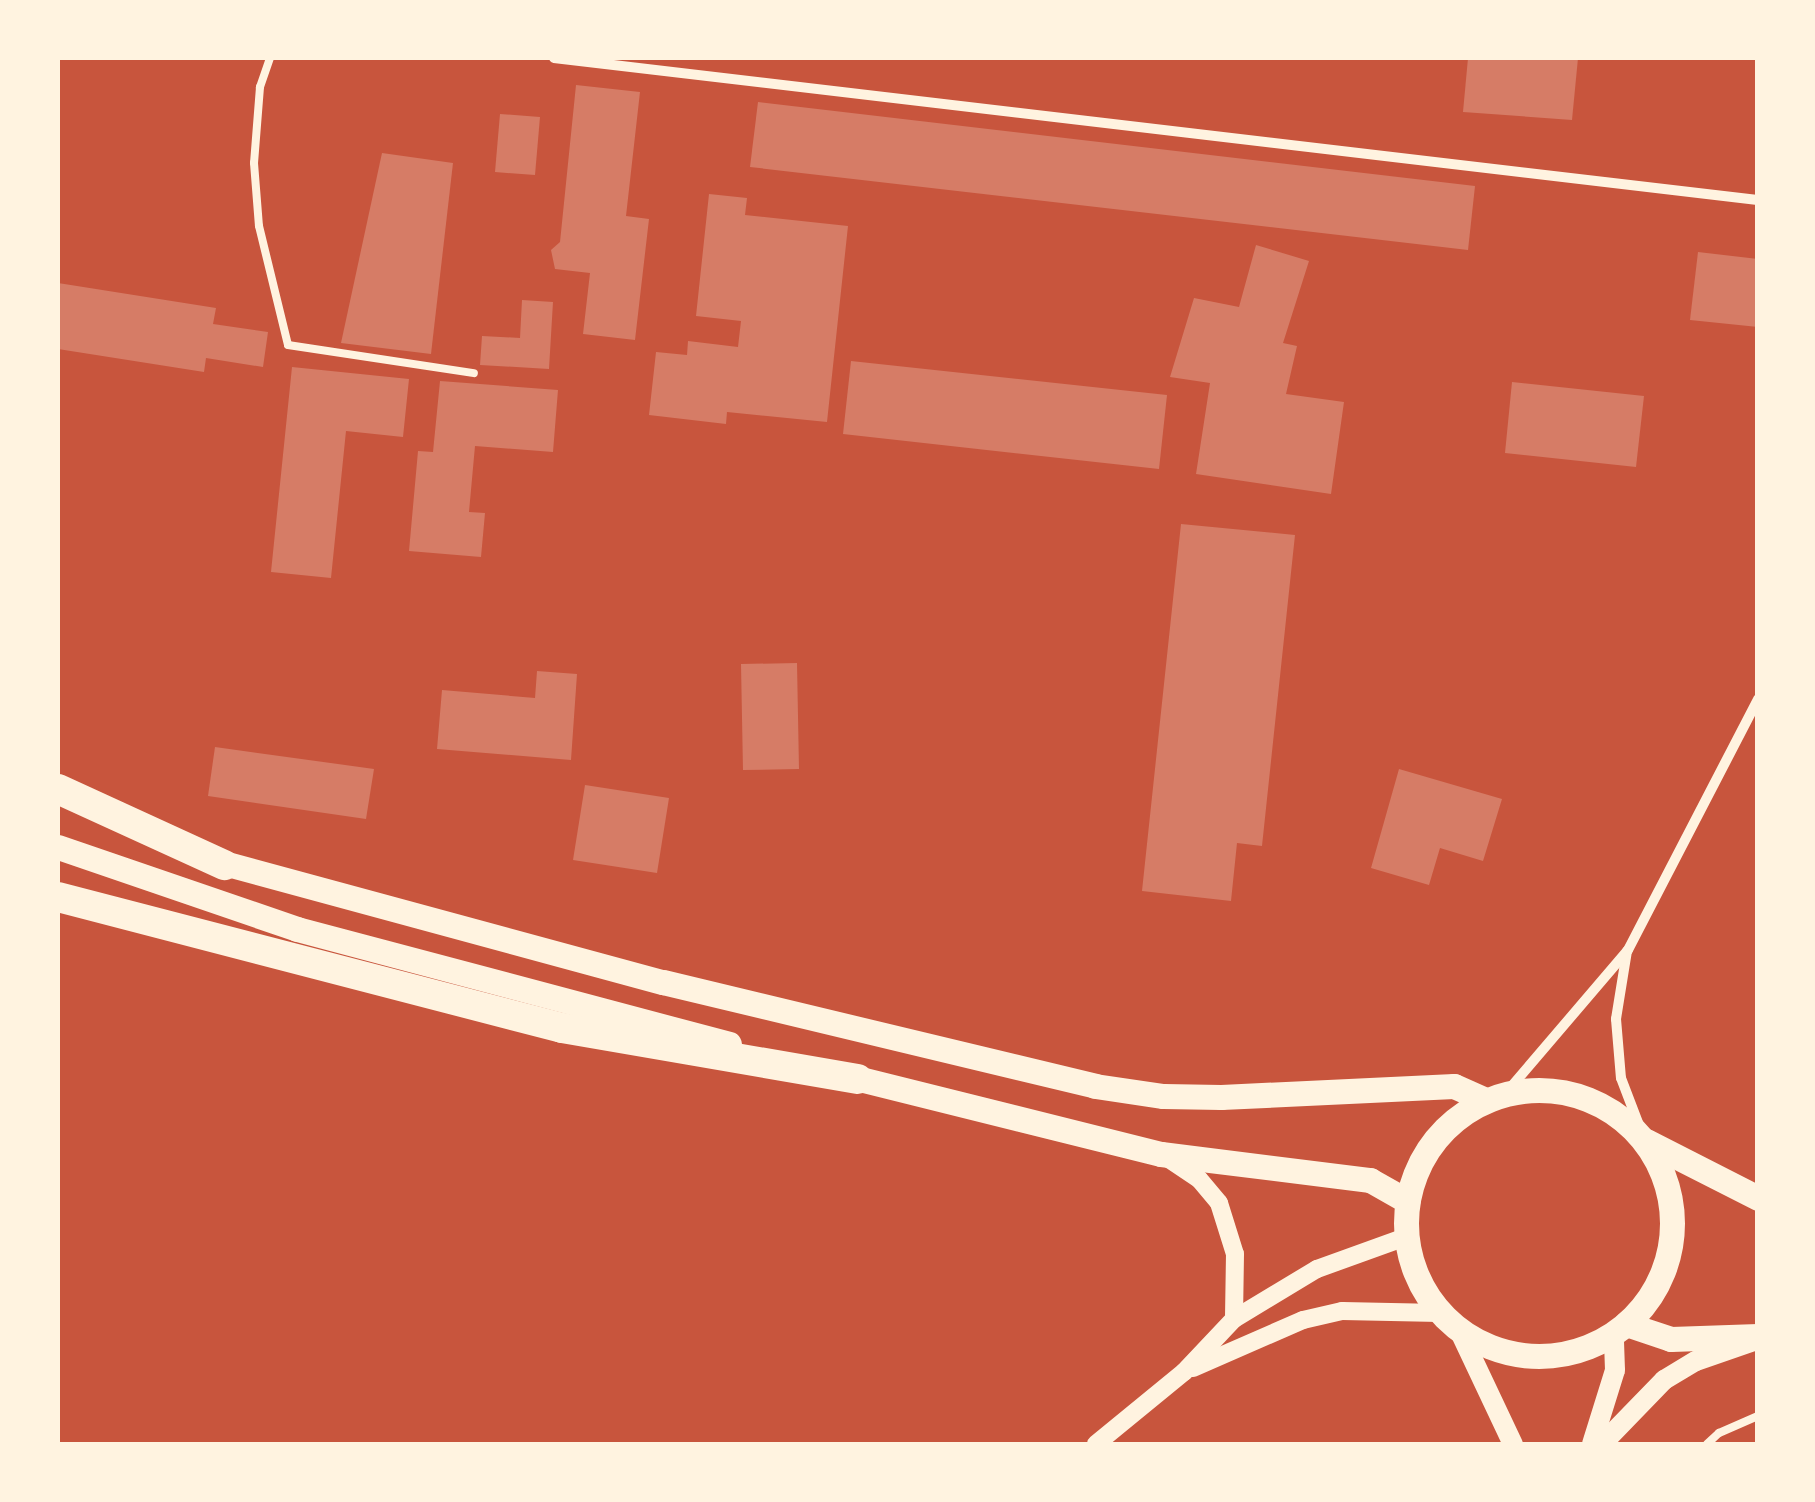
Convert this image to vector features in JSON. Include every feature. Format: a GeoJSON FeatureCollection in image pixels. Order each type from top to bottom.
{"type":"FeatureCollection","features":[{"type":"Feature","properties":{"kind":"highway"},"geometry":{"type":"LineString","coordinates":[[58,789],[224,865]]}},
{"type":"Feature","properties":{"kind":"highway"},"geometry":{"type":"LineString","coordinates":[[58,897],[562,1028],[858,1079]]}},
{"type":"Feature","properties":{"kind":"main road"},"geometry":{"type":"LineString","coordinates":[[58,802],[224,865],[662,982],[1095,1086],[1163,1096],[1221,1097],[1454,1086],[1496,1097]]}},
{"type":"Feature","properties":{"kind":"main road"},"geometry":{"type":"LineString","coordinates":[[58,847],[297,929],[858,1079],[1161,1154],[1370,1180],[1407,1201]]}},
{"type":"Feature","properties":{"kind":"main road"},"geometry":{"type":"LineString","coordinates":[[1513,1444],[1449,1322],[1417,1278],[1406,1236],[1407,1201],[1416,1169],[1434,1140],[1458,1117],[1496,1097],[1543,1089],[1582,1096],[1617,1114],[1645,1140],[1758,1198]]}},
{"type":"Feature","properties":{"kind":"main road"},"geometry":{"type":"LineString","coordinates":[[1449,1322],[1495,1349],[1536,1357],[1577,1351],[1620,1329],[1653,1294],[1669,1256],[1673,1216],[1665,1176],[1645,1140]]}},
{"type":"Feature","properties":{"kind":"main road"},"geometry":{"type":"LineString","coordinates":[[1620,1329],[1670,1339],[1758,1338]]}},
{"type":"Feature","properties":{"kind":"main road"},"geometry":{"type":"LineString","coordinates":[[1592,1444],[1615,1370],[1620,1329]]}},
{"type":"Feature","properties":{"kind":"main road"},"geometry":{"type":"LineString","coordinates":[[1602,1444],[1664,1380],[1696,1361],[1758,1338]]}},
{"type":"Feature","properties":{"kind":"street"},"geometry":{"type":"LineString","coordinates":[[554,58],[1758,200]]}},
{"type":"Feature","properties":{"kind":"street"},"geometry":{"type":"LineString","coordinates":[[1496,1097],[1628,950],[1758,699]]}},
{"type":"Feature","properties":{"kind":"street"},"geometry":{"type":"LineString","coordinates":[[1628,950],[1616,1018],[1621,1078],[1645,1140]]}},
{"type":"Feature","properties":{"kind":"street"},"geometry":{"type":"LineString","coordinates":[[1161,1154],[1199,1179],[1219,1203],[1235,1254],[1234,1319]]}},
{"type":"Feature","properties":{"kind":"street"},"geometry":{"type":"LineString","coordinates":[[1096,1444],[1184,1372],[1234,1319],[1302,1276],[1406,1236]]}},
{"type":"Feature","properties":{"kind":"street"},"geometry":{"type":"LineString","coordinates":[[1184,1372],[1303,1320],[1342,1311],[1449,1322]]}},
{"type":"Feature","properties":{"kind":"lane"},"geometry":{"type":"LineString","coordinates":[[270,58],[260,86],[254,163],[260,226],[288,345],[474,373]]}},
{"type":"Feature","properties":{"kind":"lane"},"geometry":{"type":"LineString","coordinates":[[1706,1444],[1719,1432],[1758,1416]]}},
{"type":"Feature","properties":{"kind":"building"},"geometry":{"type":"Polygon","coordinates":[[[1468,58],[1578,58],[1572,120],[1463,112],[1468,58]]]}},
{"type":"Feature","properties":{"kind":"building"},"geometry":{"type":"Polygon","coordinates":[[[576,85],[640,92],[626,216],[649,219],[635,340],[583,334],[590,273],[555,269],[551,250],[560,242],[576,85]]]}},
{"type":"Feature","properties":{"kind":"building"},"geometry":{"type":"Polygon","coordinates":[[[758,102],[1475,186],[1468,250],[750,167],[758,102]]]}},
{"type":"Feature","properties":{"kind":"building"},"geometry":{"type":"Polygon","coordinates":[[[500,114],[540,117],[535,175],[495,172],[500,114]]]}},
{"type":"Feature","properties":{"kind":"building"},"geometry":{"type":"Polygon","coordinates":[[[382,153],[453,163],[431,354],[341,343],[382,153]]]}},
{"type":"Feature","properties":{"kind":"building"},"geometry":{"type":"Polygon","coordinates":[[[709,194],[747,198],[745,215],[848,226],[827,422],[727,412],[726,424],[649,415],[656,352],[687,355],[688,341],[738,347],[741,321],[696,316],[709,194]]]}},
{"type":"Feature","properties":{"kind":"building"},"geometry":{"type":"Polygon","coordinates":[[[1256,245],[1309,261],[1283,343],[1297,346],[1286,394],[1344,402],[1331,494],[1196,474],[1210,383],[1170,377],[1194,298],[1239,307],[1256,245]]]}},
{"type":"Feature","properties":{"kind":"building"},"geometry":{"type":"Polygon","coordinates":[[[1698,252],[1758,259],[1758,327],[1690,320],[1698,252]]]}},
{"type":"Feature","properties":{"kind":"building"},"geometry":{"type":"Polygon","coordinates":[[[58,283],[216,308],[213,324],[268,332],[263,367],[206,358],[204,372],[58,349],[58,283]]]}},
{"type":"Feature","properties":{"kind":"building"},"geometry":{"type":"Polygon","coordinates":[[[522,300],[553,302],[549,369],[480,365],[482,336],[520,338],[522,300]]]}},
{"type":"Feature","properties":{"kind":"building"},"geometry":{"type":"Polygon","coordinates":[[[851,361],[1167,395],[1159,469],[843,434],[851,361]]]}},
{"type":"Feature","properties":{"kind":"building"},"geometry":{"type":"Polygon","coordinates":[[[292,367],[409,379],[403,437],[346,431],[331,578],[271,572],[292,367]]]}},
{"type":"Feature","properties":{"kind":"building"},"geometry":{"type":"Polygon","coordinates":[[[440,381],[558,390],[553,452],[475,446],[469,512],[485,513],[481,557],[409,551],[418,451],[433,452],[440,381]]]}},
{"type":"Feature","properties":{"kind":"building"},"geometry":{"type":"Polygon","coordinates":[[[1512,382],[1644,396],[1636,467],[1505,453],[1512,382]]]}},
{"type":"Feature","properties":{"kind":"building"},"geometry":{"type":"Polygon","coordinates":[[[1181,524],[1295,535],[1262,846],[1237,843],[1231,901],[1142,891],[1181,524]]]}},
{"type":"Feature","properties":{"kind":"building"},"geometry":{"type":"Polygon","coordinates":[[[797,663],[799,769],[743,770],[741,664],[797,663]]]}},
{"type":"Feature","properties":{"kind":"building"},"geometry":{"type":"Polygon","coordinates":[[[537,671],[577,674],[571,760],[437,749],[442,690],[535,698],[537,671]]]}},
{"type":"Feature","properties":{"kind":"building"},"geometry":{"type":"Polygon","coordinates":[[[215,747],[374,769],[366,819],[208,796],[215,747]]]}},
{"type":"Feature","properties":{"kind":"building"},"geometry":{"type":"Polygon","coordinates":[[[1399,769],[1502,799],[1483,861],[1440,848],[1429,885],[1371,868],[1399,769]]]}},
{"type":"Feature","properties":{"kind":"building"},"geometry":{"type":"Polygon","coordinates":[[[585,785],[669,798],[657,873],[573,860],[585,785]]]}}]}
